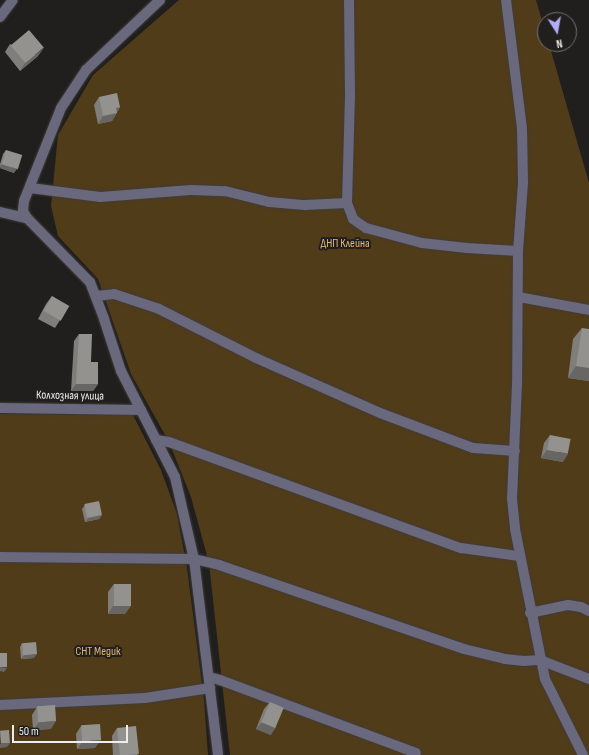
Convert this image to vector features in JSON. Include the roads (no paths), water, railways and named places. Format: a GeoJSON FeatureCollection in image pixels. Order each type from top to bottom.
{"type":"FeatureCollection","features":[{"type":"Feature","properties":{"kind":"street"},"geometry":{"type":"LineString","coordinates":[[0,17],[13,0]]}},
{"type":"Feature","properties":{"kind":"street"},"geometry":{"type":"LineString","coordinates":[[160,0],[86,70],[61,108],[24,201],[23,210],[27,218],[90,282],[96,296],[120,371],[175,477],[194,559],[218,755]]}},
{"type":"Feature","properties":{"kind":"street"},"geometry":{"type":"LineString","coordinates":[[349,0],[350,96],[347,203],[353,219],[366,228],[422,243],[467,248],[518,251]]}},
{"type":"Feature","properties":{"kind":"street"},"geometry":{"type":"LineString","coordinates":[[506,0],[522,129],[523,183],[518,251],[519,297],[515,451],[512,499],[519,556],[540,660],[553,697],[583,755]]}},
{"type":"Feature","properties":{"kind":"street"},"geometry":{"type":"LineString","coordinates":[[30,188],[100,198],[191,190],[225,191],[269,202],[305,205],[347,203]]}},
{"type":"Feature","properties":{"kind":"street"},"geometry":{"type":"LineString","coordinates":[[0,212],[27,218]]}},
{"type":"Feature","properties":{"kind":"street"},"geometry":{"type":"LineString","coordinates":[[96,296],[114,294],[159,308],[256,358],[380,413],[473,448],[515,451]]}},
{"type":"Feature","properties":{"kind":"street"},"geometry":{"type":"LineString","coordinates":[[519,297],[589,310]]}},
{"type":"Feature","properties":{"kind":"street","name":"Колхозная улица"},"geometry":{"type":"LineString","coordinates":[[0,408],[141,410]]}},
{"type":"Feature","properties":{"kind":"street"},"geometry":{"type":"LineString","coordinates":[[156,440],[169,442],[461,548],[519,556]]}},
{"type":"Feature","properties":{"kind":"street"},"geometry":{"type":"LineString","coordinates":[[0,557],[194,559],[226,568],[464,649],[505,659],[524,661],[540,660],[589,678]]}},
{"type":"Feature","properties":{"kind":"street"},"geometry":{"type":"LineString","coordinates":[[530,613],[568,605],[581,607],[589,611]]}},
{"type":"Feature","properties":{"kind":"street"},"geometry":{"type":"LineString","coordinates":[[0,705],[145,698],[210,683],[228,682],[416,753]]}},
{"type":"Feature","properties":{"kind":"park label","name":"ДНП Клейна"},"geometry":{"type":"Point","coordinates":[345,244]}},
{"type":"Feature","properties":{"kind":"park label","name":"СНТ Медик"},"geometry":{"type":"Point","coordinates":[98,652]}}]}
